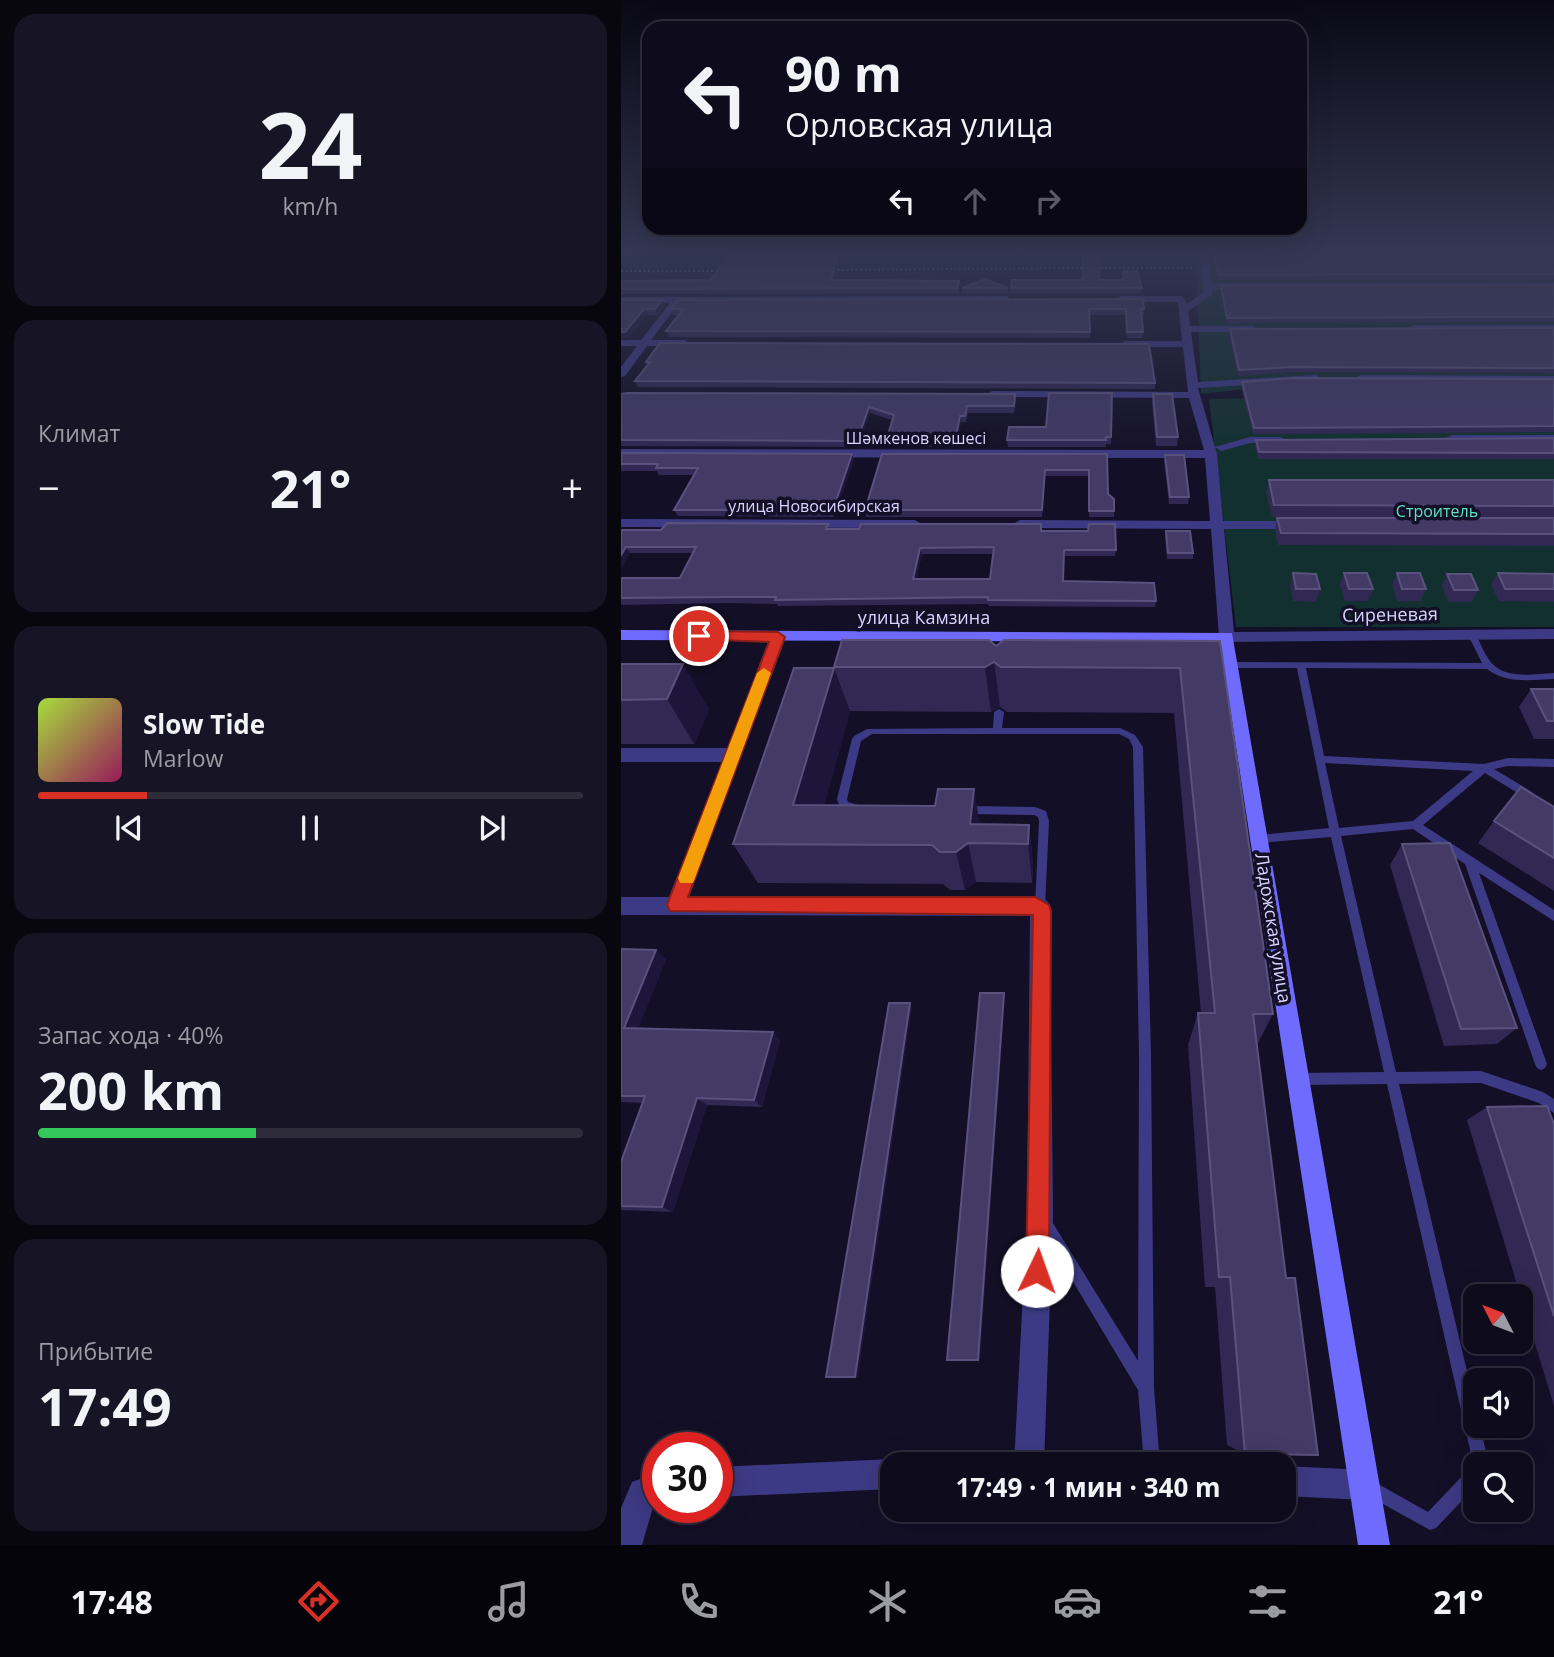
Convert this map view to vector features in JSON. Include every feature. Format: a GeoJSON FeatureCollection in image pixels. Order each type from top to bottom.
{"type":"FeatureCollection","features":[{"type":"Feature","properties":{"kind":"main road","name":"улица Камзина"},"geometry":{"type":"LineString","coordinates":[[621,635],[1007,644],[1227,637]]}},
{"type":"Feature","properties":{"kind":"main road","name":"Ладожская улица"},"geometry":{"type":"LineString","coordinates":[[1227,637],[1374,1545]]}},
{"type":"Feature","properties":{"kind":"street"},"geometry":{"type":"LineString","coordinates":[[621,374],[661,321]]}},
{"type":"Feature","properties":{"kind":"street","name":"Ладожская улица"},"geometry":{"type":"LineString","coordinates":[[1186,321],[1194,390],[1216,450],[1217,525],[1227,637]]}},
{"type":"Feature","properties":{"kind":"street"},"geometry":{"type":"LineString","coordinates":[[1404,328],[1554,328]]}},
{"type":"Feature","properties":{"kind":"street"},"geometry":{"type":"LineString","coordinates":[[1187,329],[1269,329]]}},
{"type":"Feature","properties":{"kind":"street"},"geometry":{"type":"LineString","coordinates":[[621,343],[701,344]]}},
{"type":"Feature","properties":{"kind":"street"},"geometry":{"type":"LineString","coordinates":[[1120,344],[1189,344]]}},
{"type":"Feature","properties":{"kind":"street"},"geometry":{"type":"LineString","coordinates":[[984,394],[1194,390],[1333,378]]}},
{"type":"Feature","properties":{"kind":"street"},"geometry":{"type":"LineString","coordinates":[[1347,378],[1554,379]]}},
{"type":"Feature","properties":{"kind":"street"},"geometry":{"type":"LineString","coordinates":[[1437,439],[1554,438]]}},
{"type":"Feature","properties":{"kind":"street","name":"Шәмкенов көшесі"},"geometry":{"type":"LineString","coordinates":[[621,453],[1216,450],[1250,440],[1290,440]]}},
{"type":"Feature","properties":{"kind":"street","name":"улица Новосибирская"},"geometry":{"type":"LineString","coordinates":[[621,523],[926,524]]}},
{"type":"Feature","properties":{"kind":"street"},"geometry":{"type":"LineString","coordinates":[[1009,524],[1311,525]]}},
{"type":"Feature","properties":{"kind":"street","name":"Сиреневая"},"geometry":{"type":"LineString","coordinates":[[1227,637],[1554,634]]}},
{"type":"Feature","properties":{"kind":"street"},"geometry":{"type":"LineString","coordinates":[[676,905],[778,637]]}},
{"type":"Feature","properties":{"kind":"street"},"geometry":{"type":"LineString","coordinates":[[621,755],[733,755]]}},
{"type":"Feature","properties":{"kind":"street"},"geometry":{"type":"LineString","coordinates":[[621,906],[1040,908],[1040,1216],[1030,1452]]}},
{"type":"Feature","properties":{"kind":"street"},"geometry":{"type":"LineString","coordinates":[[733,1481],[880,1475]]}},
{"type":"Feature","properties":{"kind":"street"},"geometry":{"type":"LineString","coordinates":[[1296,1482],[1365,1485]]}},
{"type":"Feature","properties":{"kind":"street"},"geometry":{"type":"LineString","coordinates":[[626,1545],[631,1519],[642,1495]]}},
{"type":"Feature","properties":{"kind":"lane"},"geometry":{"type":"LineString","coordinates":[[1471,633],[1489,666]]}},
{"type":"Feature","properties":{"kind":"lane"},"geometry":{"type":"LineString","coordinates":[[1232,665],[1489,666],[1508,676],[1554,676]]}},
{"type":"Feature","properties":{"kind":"lane"},"geometry":{"type":"LineString","coordinates":[[1301,665],[1335,834],[1478,1452]]}},
{"type":"Feature","properties":{"kind":"lane"},"geometry":{"type":"LineString","coordinates":[[997,729],[999,712]]}},
{"type":"Feature","properties":{"kind":"lane"},"geometry":{"type":"LineString","coordinates":[[865,809],[852,809],[844,805],[842,799],[857,739],[862,733],[997,729],[1120,732],[1132,737],[1138,747],[1145,1055],[1146,1388],[1151,1452]]}},
{"type":"Feature","properties":{"kind":"lane"},"geometry":{"type":"LineString","coordinates":[[1319,759],[1484,768],[1508,762],[1554,763]]}},
{"type":"Feature","properties":{"kind":"lane"},"geometry":{"type":"LineString","coordinates":[[1259,839],[1415,825],[1484,768]]}},
{"type":"Feature","properties":{"kind":"lane"},"geometry":{"type":"LineString","coordinates":[[1484,768],[1542,803]]}},
{"type":"Feature","properties":{"kind":"lane"},"geometry":{"type":"LineString","coordinates":[[956,810],[1035,811],[1042,814],[1044,821],[1040,908]]}},
{"type":"Feature","properties":{"kind":"lane"},"geometry":{"type":"LineString","coordinates":[[1415,825],[1554,916]]}},
{"type":"Feature","properties":{"kind":"lane"},"geometry":{"type":"LineString","coordinates":[[1470,862],[1541,1064]]}},
{"type":"Feature","properties":{"kind":"lane"},"geometry":{"type":"LineString","coordinates":[[1298,1079],[1481,1077],[1543,1098],[1554,1107]]}},
{"type":"Feature","properties":{"kind":"lane"},"geometry":{"type":"LineString","coordinates":[[1040,1216],[1146,1388]]}},
{"type":"Feature","properties":{"kind":"lane"},"geometry":{"type":"LineString","coordinates":[[1365,1485],[1430,1522],[1463,1488]]}},
{"type":"Feature","properties":{"kind":"green space"},"geometry":{"type":"Polygon","coordinates":[[[1198,321],[1554,321],[1554,387],[1256,388],[1201,394],[1198,321]]]}},
{"type":"Feature","properties":{"kind":"green space","name":"Строитель"},"geometry":{"type":"Polygon","coordinates":[[[1554,394],[1554,627],[1236,627],[1209,399],[1554,394]]]}},
{"type":"Feature","properties":{"kind":"building"},"geometry":{"type":"Polygon","coordinates":[[[621,321],[634,321],[625,332],[621,332],[621,321]]]}},
{"type":"Feature","properties":{"kind":"building"},"geometry":{"type":"Polygon","coordinates":[[[674,321],[1090,321],[1090,332],[666,331],[674,321]]]}},
{"type":"Feature","properties":{"kind":"building"},"geometry":{"type":"Polygon","coordinates":[[[1127,321],[1142,321],[1143,332],[1127,332],[1127,321]]]}},
{"type":"Feature","properties":{"kind":"building"},"geometry":{"type":"Polygon","coordinates":[[[1554,328],[1554,368],[1293,367],[1239,370],[1230,329],[1554,328]]]}},
{"type":"Feature","properties":{"kind":"building"},"geometry":{"type":"Polygon","coordinates":[[[660,343],[1149,344],[1155,383],[635,381],[660,343]]]}},
{"type":"Feature","properties":{"kind":"building"},"geometry":{"type":"Polygon","coordinates":[[[1293,378],[1554,379],[1554,426],[1254,428],[1242,382],[1293,378]]]}},
{"type":"Feature","properties":{"kind":"building"},"geometry":{"type":"Polygon","coordinates":[[[1049,393],[1112,393],[1111,437],[1106,437],[1106,440],[1007,440],[1009,427],[1046,427],[1049,393]]]}},
{"type":"Feature","properties":{"kind":"building"},"geometry":{"type":"Polygon","coordinates":[[[621,394],[1015,394],[1014,406],[967,406],[965,416],[960,416],[955,441],[886,441],[894,415],[869,407],[857,441],[621,440],[621,394]]]}},
{"type":"Feature","properties":{"kind":"building"},"geometry":{"type":"Polygon","coordinates":[[[1153,394],[1172,394],[1178,437],[1157,437],[1153,394]]]}},
{"type":"Feature","properties":{"kind":"building"},"geometry":{"type":"Polygon","coordinates":[[[1554,438],[1554,453],[1259,452],[1256,440],[1554,438]]]}},
{"type":"Feature","properties":{"kind":"building"},"geometry":{"type":"Polygon","coordinates":[[[621,453],[852,454],[833,510],[674,510],[698,468],[656,468],[658,464],[621,464],[621,453]]]}},
{"type":"Feature","properties":{"kind":"building"},"geometry":{"type":"Polygon","coordinates":[[[882,454],[1107,454],[1108,494],[1114,499],[1114,511],[1089,511],[1089,470],[1045,470],[1042,510],[865,510],[882,454]]]}},
{"type":"Feature","properties":{"kind":"building"},"geometry":{"type":"Polygon","coordinates":[[[1165,455],[1184,455],[1189,497],[1170,497],[1165,455]]]}},
{"type":"Feature","properties":{"kind":"building"},"geometry":{"type":"Polygon","coordinates":[[[1269,480],[1554,480],[1554,506],[1274,505],[1269,480]]]}},
{"type":"Feature","properties":{"kind":"building"},"geometry":{"type":"Polygon","coordinates":[[[1277,518],[1554,518],[1554,534],[1281,533],[1277,518]]]}},
{"type":"Feature","properties":{"kind":"building"},"geometry":{"type":"Polygon","coordinates":[[[667,523],[828,524],[826,529],[859,529],[861,524],[1041,524],[1041,531],[1088,531],[1089,524],[1115,524],[1116,550],[1064,550],[1063,581],[1154,583],[1156,601],[988,600],[988,597],[775,600],[776,597],[621,598],[621,578],[680,578],[696,547],[626,547],[621,555],[621,530],[661,530],[667,523]],[[994,547],[920,548],[913,579],[990,579],[994,547]]]}},
{"type":"Feature","properties":{"kind":"building"},"geometry":{"type":"Polygon","coordinates":[[[1166,531],[1190,531],[1193,553],[1168,553],[1166,531]]]}},
{"type":"Feature","properties":{"kind":"building"},"geometry":{"type":"Polygon","coordinates":[[[1293,573],[1316,574],[1320,589],[1296,589],[1293,573]]]}},
{"type":"Feature","properties":{"kind":"building"},"geometry":{"type":"Polygon","coordinates":[[[1344,573],[1367,573],[1373,589],[1349,589],[1344,573]]]}},
{"type":"Feature","properties":{"kind":"building"},"geometry":{"type":"Polygon","coordinates":[[[1397,573],[1420,573],[1426,589],[1402,589],[1397,573]]]}},
{"type":"Feature","properties":{"kind":"building"},"geometry":{"type":"Polygon","coordinates":[[[1498,573],[1554,574],[1554,589],[1505,589],[1498,573]]]}},
{"type":"Feature","properties":{"kind":"building"},"geometry":{"type":"Polygon","coordinates":[[[1447,574],[1471,574],[1478,590],[1454,590],[1447,574]]]}},
{"type":"Feature","properties":{"kind":"building"},"geometry":{"type":"Polygon","coordinates":[[[842,640],[989,640],[996,646],[1004,640],[1220,641],[1273,1014],[1253,1014],[1286,1278],[1295,1278],[1318,1455],[1245,1452],[1230,1277],[1219,1277],[1198,1013],[1215,1013],[1180,668],[1001,667],[994,662],[985,667],[834,667],[842,640]]]}},
{"type":"Feature","properties":{"kind":"building"},"geometry":{"type":"Polygon","coordinates":[[[621,664],[683,664],[667,699],[621,700],[621,664]]]}},
{"type":"Feature","properties":{"kind":"building"},"geometry":{"type":"Polygon","coordinates":[[[794,668],[834,668],[793,805],[935,806],[938,789],[974,789],[970,824],[1029,825],[1028,844],[968,843],[956,852],[940,852],[932,845],[733,844],[794,668]]]}},
{"type":"Feature","properties":{"kind":"building"},"geometry":{"type":"Polygon","coordinates":[[[1531,689],[1554,689],[1554,721],[1547,721],[1531,689]]]}},
{"type":"Feature","properties":{"kind":"building"},"geometry":{"type":"Polygon","coordinates":[[[1521,787],[1554,807],[1554,858],[1494,821],[1521,787]]]}},
{"type":"Feature","properties":{"kind":"building"},"geometry":{"type":"Polygon","coordinates":[[[1450,843],[1517,1028],[1461,1029],[1402,844],[1450,843]]]}},
{"type":"Feature","properties":{"kind":"building"},"geometry":{"type":"Polygon","coordinates":[[[621,949],[656,950],[624,1028],[773,1032],[754,1100],[697,1098],[662,1207],[621,1206],[621,1162],[645,1096],[621,1096],[621,949]]]}},
{"type":"Feature","properties":{"kind":"building"},"geometry":{"type":"Polygon","coordinates":[[[980,993],[1004,993],[978,1360],[947,1360],[980,993]]]}},
{"type":"Feature","properties":{"kind":"building"},"geometry":{"type":"Polygon","coordinates":[[[889,1003],[910,1003],[855,1377],[826,1377],[889,1003]]]}},
{"type":"Feature","properties":{"kind":"building"},"geometry":{"type":"Polygon","coordinates":[[[1547,1106],[1554,1124],[1554,1316],[1487,1107],[1547,1106]]]}},
{"type":"Feature","properties":{"kind":"slow traffic"},"geometry":{"type":"LineString","coordinates":[[686,878],[764,673]]}},
{"type":"Feature","properties":{"kind":"route"},"geometry":{"type":"LineString","coordinates":[[699,636],[778,637],[676,905],[1035,905],[1042,911],[1040,1216],[1037,1271]]}}]}
